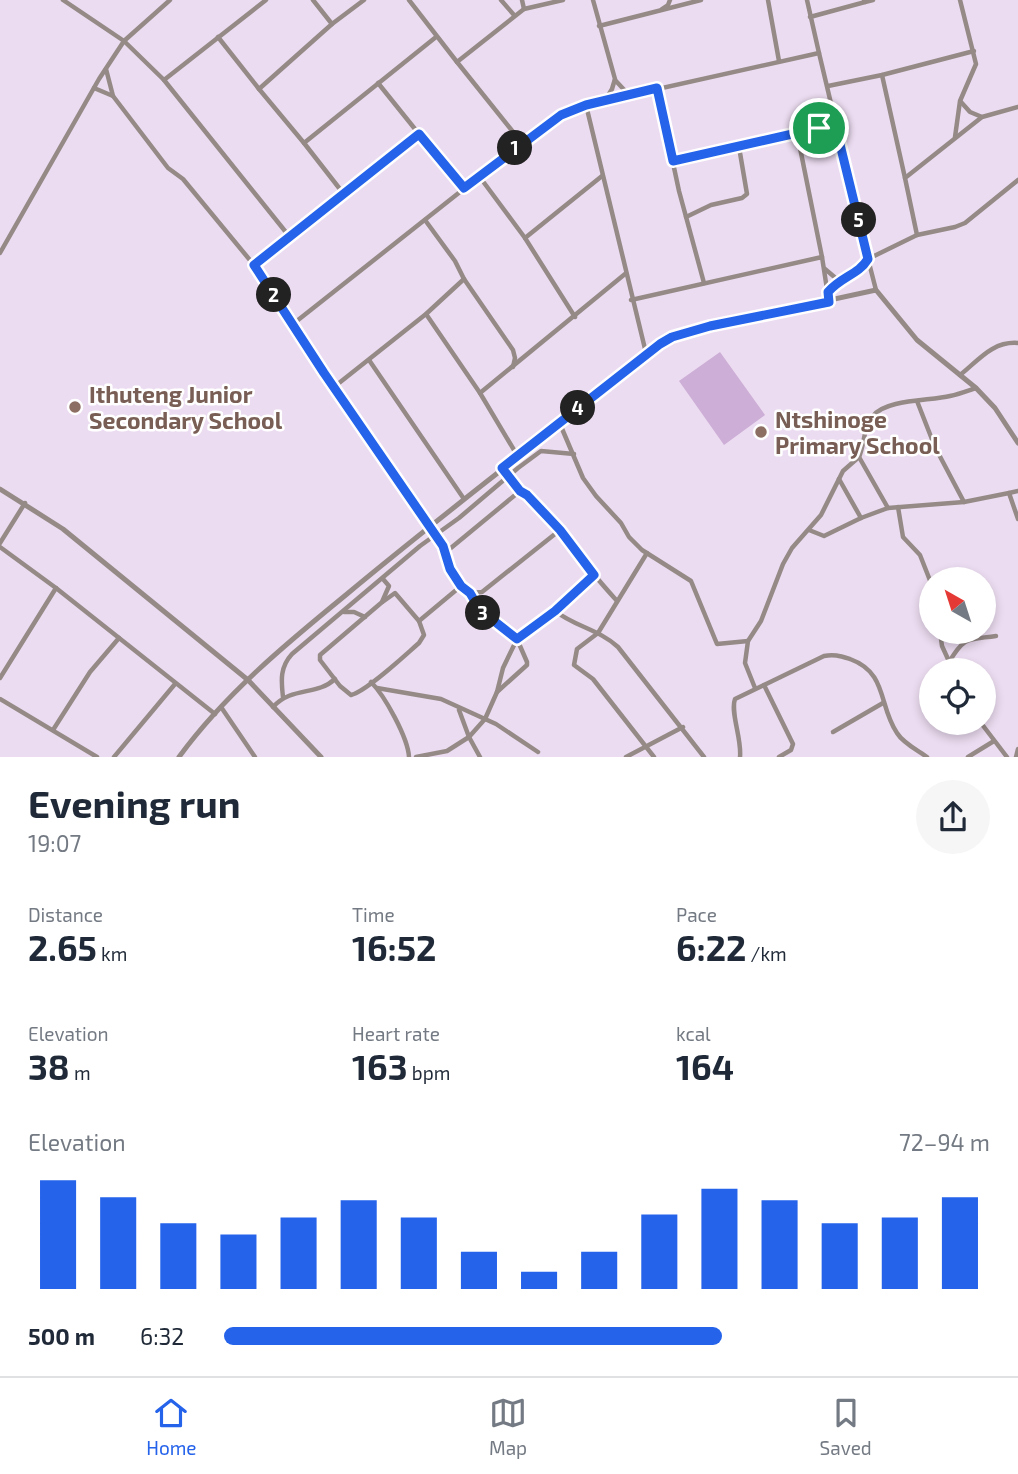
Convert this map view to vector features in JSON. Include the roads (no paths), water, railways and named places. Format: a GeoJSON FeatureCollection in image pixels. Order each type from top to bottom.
{"type":"FeatureCollection","features":[{"type":"Feature","properties":{"kind":"street"},"geometry":{"type":"LineString","coordinates":[[63,0],[124,41],[163,80],[289,236]]}},
{"type":"Feature","properties":{"kind":"street"},"geometry":{"type":"LineString","coordinates":[[0,253],[124,41],[170,0]]}},
{"type":"Feature","properties":{"kind":"street"},"geometry":{"type":"LineString","coordinates":[[163,80],[266,0]]}},
{"type":"Feature","properties":{"kind":"street"},"geometry":{"type":"LineString","coordinates":[[313,0],[332,24]]}},
{"type":"Feature","properties":{"kind":"street"},"geometry":{"type":"LineString","coordinates":[[259,89],[332,24],[364,0]]}},
{"type":"Feature","properties":{"kind":"street"},"geometry":{"type":"LineString","coordinates":[[409,0],[522,143]]}},
{"type":"Feature","properties":{"kind":"street"},"geometry":{"type":"LineString","coordinates":[[501,0],[514,15]]}},
{"type":"Feature","properties":{"kind":"street"},"geometry":{"type":"LineString","coordinates":[[522,0],[524,9]]}},
{"type":"Feature","properties":{"kind":"street"},"geometry":{"type":"LineString","coordinates":[[457,61],[524,9],[563,0]]}},
{"type":"Feature","properties":{"kind":"street"},"geometry":{"type":"LineString","coordinates":[[593,0],[615,79],[629,95]]}},
{"type":"Feature","properties":{"kind":"street"},"geometry":{"type":"LineString","coordinates":[[655,13],[668,5],[670,0]]}},
{"type":"Feature","properties":{"kind":"street"},"geometry":{"type":"LineString","coordinates":[[599,26],[701,0]]}},
{"type":"Feature","properties":{"kind":"street"},"geometry":{"type":"LineString","coordinates":[[768,0],[779,61]]}},
{"type":"Feature","properties":{"kind":"street"},"geometry":{"type":"LineString","coordinates":[[807,0],[876,289],[917,340],[976,388],[1000,414],[1018,443]]}},
{"type":"Feature","properties":{"kind":"street"},"geometry":{"type":"LineString","coordinates":[[810,17],[873,0]]}},
{"type":"Feature","properties":{"kind":"street"},"geometry":{"type":"LineString","coordinates":[[955,138],[960,101],[976,64],[960,0]]}},
{"type":"Feature","properties":{"kind":"street"},"geometry":{"type":"LineString","coordinates":[[218,37],[343,194]]}},
{"type":"Feature","properties":{"kind":"street"},"geometry":{"type":"LineString","coordinates":[[303,143],[436,37]]}},
{"type":"Feature","properties":{"kind":"street"},"geometry":{"type":"LineString","coordinates":[[828,86],[974,51]]}},
{"type":"Feature","properties":{"kind":"street"},"geometry":{"type":"LineString","coordinates":[[293,324],[479,176],[561,115],[605,100],[819,53]]}},
{"type":"Feature","properties":{"kind":"street"},"geometry":{"type":"LineString","coordinates":[[106,69],[113,96],[168,168],[183,179],[254,265],[436,536],[446,552],[450,569],[461,586],[470,593],[480,610],[517,639],[527,665],[497,692]]}},
{"type":"Feature","properties":{"kind":"street"},"geometry":{"type":"LineString","coordinates":[[882,75],[917,235]]}},
{"type":"Feature","properties":{"kind":"street"},"geometry":{"type":"LineString","coordinates":[[605,100],[615,79]]}},
{"type":"Feature","properties":{"kind":"street"},"geometry":{"type":"LineString","coordinates":[[378,83],[464,188]]}},
{"type":"Feature","properties":{"kind":"street"},"geometry":{"type":"LineString","coordinates":[[657,88],[704,283]]}},
{"type":"Feature","properties":{"kind":"street"},"geometry":{"type":"LineString","coordinates":[[94,89],[113,96]]}},
{"type":"Feature","properties":{"kind":"street"},"geometry":{"type":"LineString","coordinates":[[960,101],[974,115],[982,117]]}},
{"type":"Feature","properties":{"kind":"street"},"geometry":{"type":"LineString","coordinates":[[586,105],[631,300],[646,353]]}},
{"type":"Feature","properties":{"kind":"street"},"geometry":{"type":"LineString","coordinates":[[905,178],[982,117],[1018,107]]}},
{"type":"Feature","properties":{"kind":"street"},"geometry":{"type":"LineString","coordinates":[[673,161],[819,128],[836,128]]}},
{"type":"Feature","properties":{"kind":"street"},"geometry":{"type":"LineString","coordinates":[[797,133],[829,302]]}},
{"type":"Feature","properties":{"kind":"street"},"geometry":{"type":"LineString","coordinates":[[254,265],[419,134]]}},
{"type":"Feature","properties":{"kind":"street"},"geometry":{"type":"LineString","coordinates":[[686,217],[711,205],[742,198],[747,194],[739,147]]}},
{"type":"Feature","properties":{"kind":"street"},"geometry":{"type":"LineString","coordinates":[[479,176],[525,238],[575,317]]}},
{"type":"Feature","properties":{"kind":"street"},"geometry":{"type":"LineString","coordinates":[[525,238],[602,176]]}},
{"type":"Feature","properties":{"kind":"street"},"geometry":{"type":"LineString","coordinates":[[828,292],[838,280],[862,268],[868,259],[917,235],[955,228],[965,223],[1018,180]]}},
{"type":"Feature","properties":{"kind":"street"},"geometry":{"type":"LineString","coordinates":[[425,220],[513,350],[513,367]]}},
{"type":"Feature","properties":{"kind":"street"},"geometry":{"type":"LineString","coordinates":[[631,300],[822,257]]}},
{"type":"Feature","properties":{"kind":"street"},"geometry":{"type":"LineString","coordinates":[[824,268],[838,280]]}},
{"type":"Feature","properties":{"kind":"street"},"geometry":{"type":"LineString","coordinates":[[481,394],[625,274]]}},
{"type":"Feature","properties":{"kind":"street"},"geometry":{"type":"LineString","coordinates":[[334,387],[426,314],[464,279]]}},
{"type":"Feature","properties":{"kind":"street"},"geometry":{"type":"LineString","coordinates":[[179,757],[248,680],[291,642],[428,527],[646,353],[672,337],[710,326],[829,302],[876,289]]}},
{"type":"Feature","properties":{"kind":"street"},"geometry":{"type":"LineString","coordinates":[[426,314],[481,394],[517,456]]}},
{"type":"Feature","properties":{"kind":"street"},"geometry":{"type":"LineString","coordinates":[[960,375],[992,348],[1001,344],[1018,343]]}},
{"type":"Feature","properties":{"kind":"street"},"geometry":{"type":"LineString","coordinates":[[369,360],[464,499]]}},
{"type":"Feature","properties":{"kind":"street"},"geometry":{"type":"LineString","coordinates":[[755,688],[745,663],[748,641],[761,621],[792,548],[821,515],[848,465],[859,457],[867,426],[876,412],[902,402],[951,396],[976,388]]}},
{"type":"Feature","properties":{"kind":"street"},"geometry":{"type":"LineString","coordinates":[[917,401],[935,447],[964,502]]}},
{"type":"Feature","properties":{"kind":"street"},"geometry":{"type":"LineString","coordinates":[[559,423],[583,478],[635,544],[691,581],[717,644],[748,641]]}},
{"type":"Feature","properties":{"kind":"street"},"geometry":{"type":"LineString","coordinates":[[283,697],[281,683],[284,662],[420,546],[541,451],[574,454]]}},
{"type":"Feature","properties":{"kind":"street"},"geometry":{"type":"LineString","coordinates":[[859,457],[888,508]]}},
{"type":"Feature","properties":{"kind":"street"},"geometry":{"type":"LineString","coordinates":[[502,468],[520,491],[560,530],[617,601]]}},
{"type":"Feature","properties":{"kind":"street"},"geometry":{"type":"LineString","coordinates":[[839,479],[861,518]]}},
{"type":"Feature","properties":{"kind":"street"},"geometry":{"type":"LineString","coordinates":[[0,489],[70,535],[248,680],[321,757]]}},
{"type":"Feature","properties":{"kind":"street"},"geometry":{"type":"LineString","coordinates":[[446,552],[520,491]]}},
{"type":"Feature","properties":{"kind":"street"},"geometry":{"type":"LineString","coordinates":[[809,530],[824,537],[888,508],[964,502],[1018,491]]}},
{"type":"Feature","properties":{"kind":"street"},"geometry":{"type":"LineString","coordinates":[[1009,493],[1018,519]]}},
{"type":"Feature","properties":{"kind":"street"},"geometry":{"type":"LineString","coordinates":[[25,503],[0,545],[215,714]]}},
{"type":"Feature","properties":{"kind":"street"},"geometry":{"type":"LineString","coordinates":[[898,507],[903,537],[920,555],[925,567]]}},
{"type":"Feature","properties":{"kind":"street"},"geometry":{"type":"LineString","coordinates":[[470,593],[482,592],[560,530]]}},
{"type":"Feature","properties":{"kind":"street"},"geometry":{"type":"LineString","coordinates":[[647,553],[598,633],[577,649],[574,665],[593,679],[654,757]]}},
{"type":"Feature","properties":{"kind":"street"},"geometry":{"type":"LineString","coordinates":[[416,757],[447,751],[469,737],[485,719],[497,692],[503,668],[517,639],[555,611],[594,575]]}},
{"type":"Feature","properties":{"kind":"street"},"geometry":{"type":"LineString","coordinates":[[383,579],[389,586],[395,593],[419,621],[424,635],[419,643],[359,692],[351,695],[320,660],[320,655],[395,593]]}},
{"type":"Feature","properties":{"kind":"street"},"geometry":{"type":"LineString","coordinates":[[381,603],[389,586]]}},
{"type":"Feature","properties":{"kind":"street"},"geometry":{"type":"LineString","coordinates":[[419,621],[461,586]]}},
{"type":"Feature","properties":{"kind":"street"},"geometry":{"type":"LineString","coordinates":[[0,678],[56,587]]}},
{"type":"Feature","properties":{"kind":"street"},"geometry":{"type":"LineString","coordinates":[[555,611],[571,622],[598,633],[618,647],[684,727],[704,757]]}},
{"type":"Feature","properties":{"kind":"street"},"geometry":{"type":"LineString","coordinates":[[344,612],[354,612],[365,617]]}},
{"type":"Feature","properties":{"kind":"street"},"geometry":{"type":"LineString","coordinates":[[291,642],[297,629]]}},
{"type":"Feature","properties":{"kind":"street"},"geometry":{"type":"LineString","coordinates":[[52,730],[90,672],[119,638]]}},
{"type":"Feature","properties":{"kind":"street"},"geometry":{"type":"LineString","coordinates":[[740,757],[733,705],[735,699],[833,654],[870,669],[899,737],[926,757]]}},
{"type":"Feature","properties":{"kind":"street"},"geometry":{"type":"LineString","coordinates":[[273,707],[283,697],[325,686],[335,679]]}},
{"type":"Feature","properties":{"kind":"street"},"geometry":{"type":"LineString","coordinates":[[371,682],[392,710],[408,746],[409,757]]}},
{"type":"Feature","properties":{"kind":"street"},"geometry":{"type":"LineString","coordinates":[[114,757],[175,684]]}},
{"type":"Feature","properties":{"kind":"street"},"geometry":{"type":"LineString","coordinates":[[764,685],[793,744],[791,750],[779,757]]}},
{"type":"Feature","properties":{"kind":"street"},"geometry":{"type":"LineString","coordinates":[[377,688],[440,699],[485,719],[538,752]]}},
{"type":"Feature","properties":{"kind":"street"},"geometry":{"type":"LineString","coordinates":[[0,699],[97,757]]}},
{"type":"Feature","properties":{"kind":"street"},"geometry":{"type":"LineString","coordinates":[[833,732],[883,703]]}},
{"type":"Feature","properties":{"kind":"street"},"geometry":{"type":"LineString","coordinates":[[222,707],[255,757]]}},
{"type":"Feature","properties":{"kind":"street"},"geometry":{"type":"LineString","coordinates":[[458,709],[480,757]]}},
{"type":"Feature","properties":{"kind":"street"},"geometry":{"type":"LineString","coordinates":[[626,757],[684,727]]}},
{"type":"Feature","properties":{"kind":"street"},"geometry":{"type":"LineString","coordinates":[[990,735],[1007,757]]}},
{"type":"Feature","properties":{"kind":"street"},"geometry":{"type":"LineString","coordinates":[[968,757],[994,741]]}},
{"type":"Feature","properties":{"kind":"street"},"geometry":{"type":"LineString","coordinates":[[1016,757],[1018,749]]}},
{"type":"Feature","properties":{"kind":"place","name":"Ithuteng Junior Secondary School"},"geometry":{"type":"Point","coordinates":[75,407]}},
{"type":"Feature","properties":{"kind":"place","name":"Ntshinoge Primary School"},"geometry":{"type":"Point","coordinates":[761,432]}}]}
